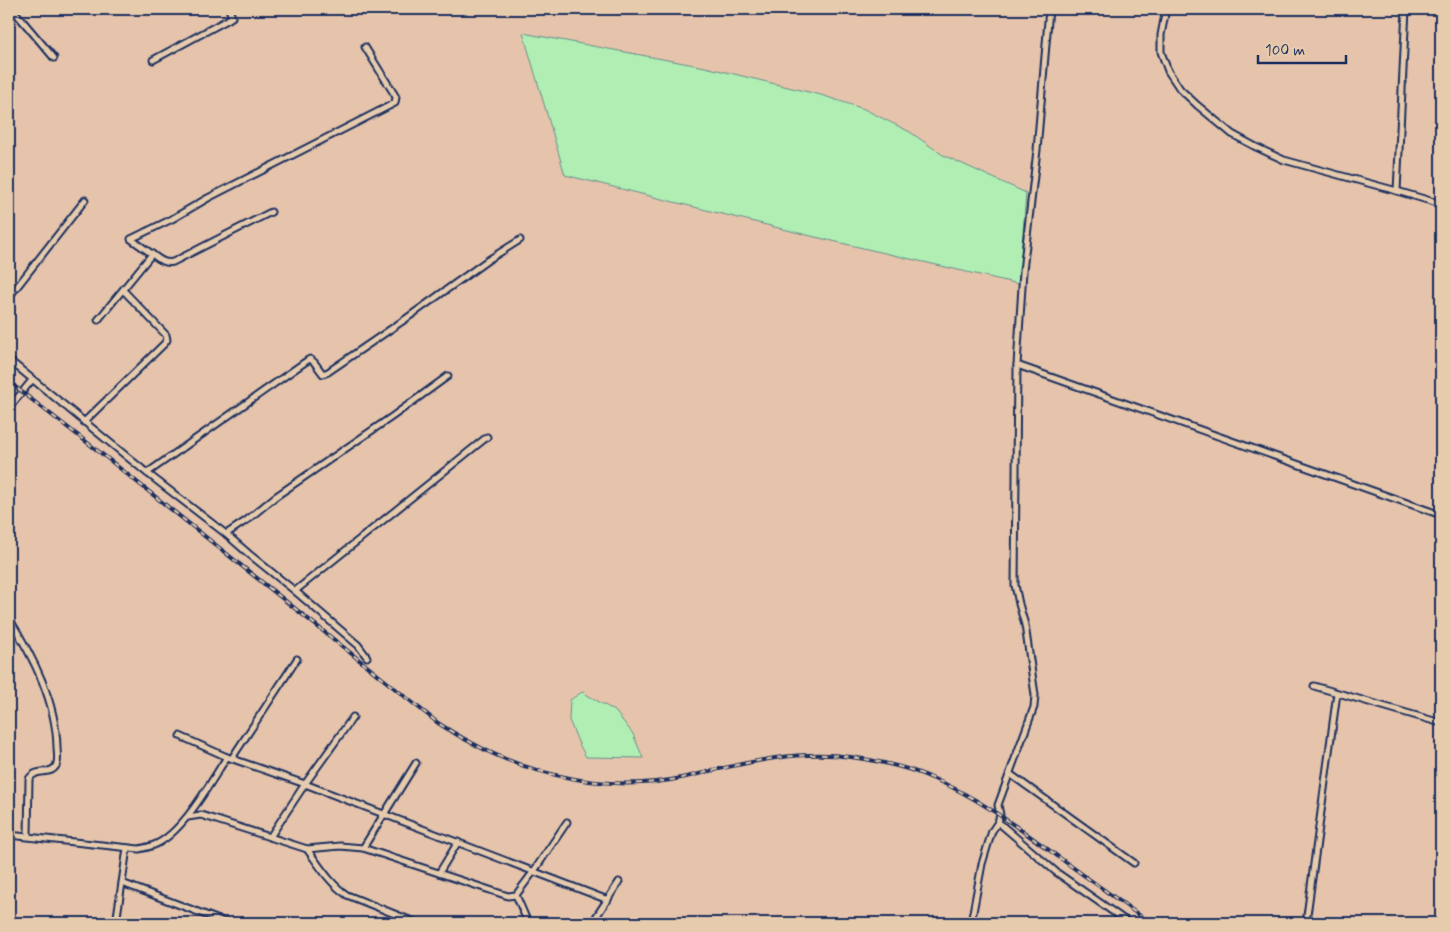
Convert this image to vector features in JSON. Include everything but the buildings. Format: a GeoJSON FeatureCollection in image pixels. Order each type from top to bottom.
{"type":"FeatureCollection","features":[{"type":"Feature","properties":{"kind":"street"},"geometry":{"type":"LineString","coordinates":[[153,60],[230,19],[232,14],[228,9]]}},
{"type":"Feature","properties":{"kind":"street"},"geometry":{"type":"LineString","coordinates":[[971,923],[982,864],[992,831],[1000,815],[998,805],[1034,707],[1035,696],[1028,640],[1015,585],[1017,365],[1023,271],[1037,150],[1049,9]]}},
{"type":"Feature","properties":{"kind":"street"},"geometry":{"type":"LineString","coordinates":[[1166,9],[1161,35],[1161,52],[1168,71],[1180,89],[1232,134],[1284,160],[1397,190],[1441,204]]}},
{"type":"Feature","properties":{"kind":"street"},"geometry":{"type":"LineString","coordinates":[[1397,190],[1406,9]]}},
{"type":"Feature","properties":{"kind":"street"},"geometry":{"type":"LineString","coordinates":[[9,13],[11,11],[15,12],[54,58]]}},
{"type":"Feature","properties":{"kind":"street"},"geometry":{"type":"LineString","coordinates":[[271,212],[173,262],[163,262],[132,239],[208,198],[395,103],[396,97],[365,47]]}},
{"type":"Feature","properties":{"kind":"street"},"geometry":{"type":"LineString","coordinates":[[9,297],[85,200]]}},
{"type":"Feature","properties":{"kind":"street"},"geometry":{"type":"LineString","coordinates":[[147,473],[308,360],[314,362],[323,374],[328,372],[408,318],[488,260],[520,240]]}},
{"type":"Feature","properties":{"kind":"street"},"geometry":{"type":"LineString","coordinates":[[98,320],[152,254]]}},
{"type":"Feature","properties":{"kind":"street"},"geometry":{"type":"LineString","coordinates":[[84,422],[166,340],[166,335],[123,290]]}},
{"type":"Feature","properties":{"kind":"street"},"geometry":{"type":"LineString","coordinates":[[9,360],[295,591],[358,645],[367,657]]}},
{"type":"Feature","properties":{"kind":"street"},"geometry":{"type":"LineString","coordinates":[[1017,365],[1441,515]]}},
{"type":"Feature","properties":{"kind":"street"},"geometry":{"type":"LineString","coordinates":[[226,534],[275,497],[448,376]]}},
{"type":"Feature","properties":{"kind":"street"},"geometry":{"type":"LineString","coordinates":[[9,408],[32,380]]}},
{"type":"Feature","properties":{"kind":"street"},"geometry":{"type":"LineString","coordinates":[[295,591],[486,437]]}},
{"type":"Feature","properties":{"kind":"street"},"geometry":{"type":"LineString","coordinates":[[9,618],[26,646],[39,675],[53,713],[57,733],[58,762],[56,766],[50,771],[37,772],[29,778],[28,836]]}},
{"type":"Feature","properties":{"kind":"street"},"geometry":{"type":"LineString","coordinates":[[9,835],[139,849],[155,845],[168,836],[188,816],[297,659]]}},
{"type":"Feature","properties":{"kind":"street"},"geometry":{"type":"LineString","coordinates":[[1314,686],[1441,723]]}},
{"type":"Feature","properties":{"kind":"street"},"geometry":{"type":"LineString","coordinates":[[1306,923],[1337,693]]}},
{"type":"Feature","properties":{"kind":"street"},"geometry":{"type":"LineString","coordinates":[[270,837],[353,717]]}},
{"type":"Feature","properties":{"kind":"street"},"geometry":{"type":"LineString","coordinates":[[180,736],[230,757],[608,900]]}},
{"type":"Feature","properties":{"kind":"street"},"geometry":{"type":"LineString","coordinates":[[362,848],[416,763]]}},
{"type":"Feature","properties":{"kind":"street"},"geometry":{"type":"LineString","coordinates":[[1010,774],[1134,862]]}},
{"type":"Feature","properties":{"kind":"street"},"geometry":{"type":"LineString","coordinates":[[188,816],[201,815],[307,850],[340,846],[362,848],[504,896],[516,895],[567,822]]}},
{"type":"Feature","properties":{"kind":"street"},"geometry":{"type":"LineString","coordinates":[[998,822],[1056,872],[1129,923]]}},
{"type":"Feature","properties":{"kind":"street"},"geometry":{"type":"LineString","coordinates":[[439,873],[458,842]]}},
{"type":"Feature","properties":{"kind":"street"},"geometry":{"type":"LineString","coordinates":[[116,923],[127,848]]}},
{"type":"Feature","properties":{"kind":"street"},"geometry":{"type":"LineString","coordinates":[[307,850],[333,884],[346,895],[417,923]]}},
{"type":"Feature","properties":{"kind":"street"},"geometry":{"type":"LineString","coordinates":[[122,882],[227,923]]}},
{"type":"Feature","properties":{"kind":"street"},"geometry":{"type":"LineString","coordinates":[[592,923],[619,882]]}},
{"type":"Feature","properties":{"kind":"street"},"geometry":{"type":"LineString","coordinates":[[516,895],[528,923]]}},
{"type":"Feature","properties":{"kind":"green space"},"geometry":{"type":"Polygon","coordinates":[[[523,33],[705,67],[821,95],[864,109],[910,132],[943,155],[1026,193],[1019,284],[811,236],[565,175],[523,33]]]}},
{"type":"Feature","properties":{"kind":"green space"},"geometry":{"type":"Polygon","coordinates":[[[582,692],[615,711],[633,734],[643,758],[586,757],[569,720],[570,700],[582,692]]]}},
{"type":"Feature","properties":{"kind":"railway"},"geometry":{"type":"LineString","coordinates":[[9,382],[102,454],[438,723],[496,755],[549,773],[604,783],[659,782],[789,756],[830,755],[872,760],[893,765],[934,779],[979,802],[1022,830],[1150,923]]}}]}
